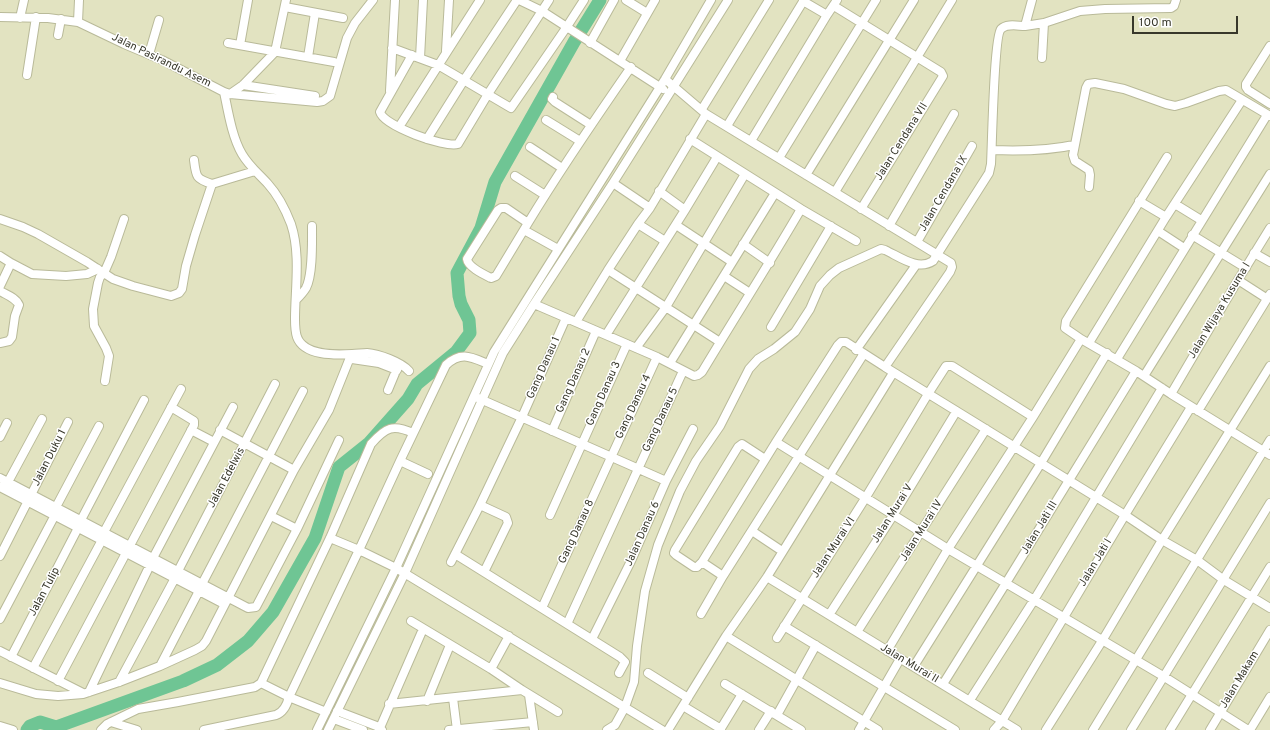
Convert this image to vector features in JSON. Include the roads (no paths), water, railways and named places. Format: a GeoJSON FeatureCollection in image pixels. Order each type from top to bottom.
{"type":"FeatureCollection","features":[{"type":"Feature","properties":{"kind":"street"},"geometry":{"type":"LineString","coordinates":[[20,18],[24,0]]}},
{"type":"Feature","properties":{"kind":"street"},"geometry":{"type":"LineString","coordinates":[[78,22],[79,0]]}},
{"type":"Feature","properties":{"kind":"street"},"geometry":{"type":"LineString","coordinates":[[240,44],[248,0]]}},
{"type":"Feature","properties":{"kind":"street"},"geometry":{"type":"LineString","coordinates":[[227,93],[317,102],[330,96],[351,28],[373,0]]}},
{"type":"Feature","properties":{"kind":"street"},"geometry":{"type":"LineString","coordinates":[[390,92],[395,0]]}},
{"type":"Feature","properties":{"kind":"street"},"geometry":{"type":"LineString","coordinates":[[423,0],[416,57],[390,92],[380,112],[384,119],[399,127],[427,139],[453,146],[458,144],[488,94],[549,0]]}},
{"type":"Feature","properties":{"kind":"street"},"geometry":{"type":"LineString","coordinates":[[446,52],[449,0]]}},
{"type":"Feature","properties":{"kind":"street"},"geometry":{"type":"LineString","coordinates":[[399,127],[480,0]]}},
{"type":"Feature","properties":{"kind":"street"},"geometry":{"type":"LineString","coordinates":[[427,139],[464,80],[518,0],[542,12],[660,87],[672,91],[951,264],[952,269],[885,368]]}},
{"type":"Feature","properties":{"kind":"street"},"geometry":{"type":"LineString","coordinates":[[392,48],[438,65],[510,108],[513,108],[568,29],[584,0]]}},
{"type":"Feature","properties":{"kind":"street"},"geometry":{"type":"LineString","coordinates":[[588,42],[614,0]]}},
{"type":"Feature","properties":{"kind":"street"},"geometry":{"type":"LineString","coordinates":[[626,0],[647,13]]}},
{"type":"Feature","properties":{"kind":"street"},"geometry":{"type":"LineString","coordinates":[[620,61],[655,0]]}},
{"type":"Feature","properties":{"kind":"street"},"geometry":{"type":"LineString","coordinates":[[711,0],[665,79],[494,352],[396,568],[319,727],[329,729],[406,573],[503,353],[672,91],[728,0]]}},
{"type":"Feature","properties":{"kind":"street"},"geometry":{"type":"LineString","coordinates":[[576,322],[608,270],[650,208],[690,140],[704,111],[769,0]]}},
{"type":"Feature","properties":{"kind":"street"},"geometry":{"type":"LineString","coordinates":[[779,158],[876,0]]}},
{"type":"Feature","properties":{"kind":"street"},"geometry":{"type":"LineString","coordinates":[[806,175],[914,0]]}},
{"type":"Feature","properties":{"kind":"street"},"geometry":{"type":"LineString","coordinates":[[835,192],[952,0]]}},
{"type":"Feature","properties":{"kind":"street"},"geometry":{"type":"LineString","coordinates":[[1025,26],[1032,0]]}},
{"type":"Feature","properties":{"kind":"street"},"geometry":{"type":"LineString","coordinates":[[607,730],[615,725],[625,707],[634,682],[637,646],[645,591],[658,545],[680,490],[696,461],[723,421],[749,369],[758,359],[792,336],[810,309],[820,286],[839,268],[881,249],[916,265],[931,262],[937,255],[989,173],[991,168],[998,37],[1000,30],[1005,27],[1044,23],[1080,11],[1171,8],[1174,6],[1176,0]]}},
{"type":"Feature","properties":{"kind":"street"},"geometry":{"type":"LineString","coordinates":[[727,126],[804,1],[827,15]]}},
{"type":"Feature","properties":{"kind":"street"},"geometry":{"type":"LineString","coordinates":[[751,141],[835,3],[862,24],[917,57]]}},
{"type":"Feature","properties":{"kind":"street"},"geometry":{"type":"LineString","coordinates":[[227,93],[243,85],[275,52],[286,4],[315,13],[343,18]]}},
{"type":"Feature","properties":{"kind":"street"},"geometry":{"type":"LineString","coordinates":[[308,57],[315,13]]}},
{"type":"Feature","properties":{"kind":"street","name":"Jalan Pasirandu Asem"},"geometry":{"type":"LineString","coordinates":[[0,17],[36,17],[78,22],[149,54],[227,93],[236,141],[242,154],[270,187],[292,226],[296,253],[296,336],[300,343],[318,354],[368,353],[398,367],[410,370]]}},
{"type":"Feature","properties":{"kind":"street"},"geometry":{"type":"LineString","coordinates":[[27,75],[36,17]]}},
{"type":"Feature","properties":{"kind":"street"},"geometry":{"type":"LineString","coordinates":[[58,35],[60,19]]}},
{"type":"Feature","properties":{"kind":"street"},"geometry":{"type":"LineString","coordinates":[[149,54],[159,20]]}},
{"type":"Feature","properties":{"kind":"street"},"geometry":{"type":"LineString","coordinates":[[1042,58],[1044,23]]}},
{"type":"Feature","properties":{"kind":"street"},"geometry":{"type":"LineString","coordinates":[[228,43],[334,62]]}},
{"type":"Feature","properties":{"kind":"street"},"geometry":{"type":"LineString","coordinates":[[1270,46],[1246,84],[1246,88],[1248,90],[1270,104]]}},
{"type":"Feature","properties":{"kind":"street","name":"Jalan Cendana VII"},"geometry":{"type":"LineString","coordinates":[[861,209],[943,76],[942,72],[917,57]]}},
{"type":"Feature","properties":{"kind":"street"},"geometry":{"type":"LineString","coordinates":[[558,249],[526,227],[506,208],[500,208],[467,257],[467,262],[488,276],[496,276],[526,227],[545,195],[562,168],[631,68]]}},
{"type":"Feature","properties":{"kind":"street"},"geometry":{"type":"LineString","coordinates":[[665,79],[672,91]]}},
{"type":"Feature","properties":{"kind":"street"},"geometry":{"type":"LineString","coordinates":[[1089,187],[1090,171],[1074,160],[1073,155],[1088,84],[1091,83],[1124,89],[1175,106],[1222,90],[1228,91],[1269,115],[1201,220],[1117,359]]}},
{"type":"Feature","properties":{"kind":"street"},"geometry":{"type":"LineString","coordinates":[[243,85],[315,96]]}},
{"type":"Feature","properties":{"kind":"street"},"geometry":{"type":"LineString","coordinates":[[553,97],[552,99],[555,102],[591,125]]}},
{"type":"Feature","properties":{"kind":"street"},"geometry":{"type":"LineString","coordinates":[[1089,343],[1166,217],[1242,100]]}},
{"type":"Feature","properties":{"kind":"street"},"geometry":{"type":"LineString","coordinates":[[890,226],[954,114]]}},
{"type":"Feature","properties":{"kind":"street"},"geometry":{"type":"LineString","coordinates":[[546,120],[580,141]]}},
{"type":"Feature","properties":{"kind":"street"},"geometry":{"type":"LineString","coordinates":[[690,140],[856,241]]}},
{"type":"Feature","properties":{"kind":"street"},"geometry":{"type":"LineString","coordinates":[[992,150],[1042,150],[1074,145]]}},
{"type":"Feature","properties":{"kind":"street","name":"Jalan Cendana IX"},"geometry":{"type":"LineString","coordinates":[[917,242],[972,146]]}},
{"type":"Feature","properties":{"kind":"street"},"geometry":{"type":"LineString","coordinates":[[530,147],[562,168]]}},
{"type":"Feature","properties":{"kind":"street"},"geometry":{"type":"LineString","coordinates":[[1167,156],[1066,321],[1065,328],[1267,453]]}},
{"type":"Feature","properties":{"kind":"street"},"geometry":{"type":"LineString","coordinates":[[606,335],[717,157]]}},
{"type":"Feature","properties":{"kind":"street"},"geometry":{"type":"LineString","coordinates":[[194,160],[198,178],[212,184],[255,171]]}},
{"type":"Feature","properties":{"kind":"street"},"geometry":{"type":"LineString","coordinates":[[636,348],[666,306],[745,174]]}},
{"type":"Feature","properties":{"kind":"street"},"geometry":{"type":"LineString","coordinates":[[1144,376],[1270,174]]}},
{"type":"Feature","properties":{"kind":"street"},"geometry":{"type":"LineString","coordinates":[[515,176],[545,195]]}},
{"type":"Feature","properties":{"kind":"street"},"geometry":{"type":"LineString","coordinates":[[613,183],[650,208]]}},
{"type":"Feature","properties":{"kind":"street"},"geometry":{"type":"LineString","coordinates":[[0,219],[34,232],[123,283],[171,296],[179,293],[182,289],[186,266],[212,184]]}},
{"type":"Feature","properties":{"kind":"street"},"geometry":{"type":"LineString","coordinates":[[659,191],[685,210]]}},
{"type":"Feature","properties":{"kind":"street"},"geometry":{"type":"LineString","coordinates":[[670,363],[775,193]]}},
{"type":"Feature","properties":{"kind":"street"},"geometry":{"type":"LineString","coordinates":[[1139,201],[1166,217]]}},
{"type":"Feature","properties":{"kind":"street"},"geometry":{"type":"LineString","coordinates":[[1175,204],[1201,220]]}},
{"type":"Feature","properties":{"kind":"street"},"geometry":{"type":"LineString","coordinates":[[534,304],[657,357],[694,376],[698,375],[702,372],[802,209]]}},
{"type":"Feature","properties":{"kind":"street"},"geometry":{"type":"LineString","coordinates":[[105,381],[108,353],[96,331],[92,315],[101,271],[124,219]]}},
{"type":"Feature","properties":{"kind":"street"},"geometry":{"type":"LineString","coordinates":[[638,224],[665,241]]}},
{"type":"Feature","properties":{"kind":"street"},"geometry":{"type":"LineString","coordinates":[[676,225],[704,242],[732,262]]}},
{"type":"Feature","properties":{"kind":"street"},"geometry":{"type":"LineString","coordinates":[[296,300],[306,288],[309,277],[312,254],[312,226]]}},
{"type":"Feature","properties":{"kind":"street"},"geometry":{"type":"LineString","coordinates":[[771,327],[831,226]]}},
{"type":"Feature","properties":{"kind":"street","name":"Jalan Wijaya Kusuma I"},"geometry":{"type":"LineString","coordinates":[[1171,394],[1270,228]]}},
{"type":"Feature","properties":{"kind":"street"},"geometry":{"type":"LineString","coordinates":[[1158,231],[1184,248]]}},
{"type":"Feature","properties":{"kind":"street"},"geometry":{"type":"LineString","coordinates":[[1192,235],[1246,268]]}},
{"type":"Feature","properties":{"kind":"street"},"geometry":{"type":"LineString","coordinates":[[743,244],[770,263]]}},
{"type":"Feature","properties":{"kind":"street"},"geometry":{"type":"LineString","coordinates":[[1254,253],[1270,262]]}},
{"type":"Feature","properties":{"kind":"street"},"geometry":{"type":"LineString","coordinates":[[0,256],[32,274],[66,276],[101,271]]}},
{"type":"Feature","properties":{"kind":"street"},"geometry":{"type":"LineString","coordinates":[[0,286],[11,263]]}},
{"type":"Feature","properties":{"kind":"street"},"geometry":{"type":"LineString","coordinates":[[702,614],[723,576],[800,456],[860,353],[916,265]]}},
{"type":"Feature","properties":{"kind":"street"},"geometry":{"type":"LineString","coordinates":[[608,270],[720,342]]}},
{"type":"Feature","properties":{"kind":"street"},"geometry":{"type":"LineString","coordinates":[[724,276],[750,293]]}},
{"type":"Feature","properties":{"kind":"street"},"geometry":{"type":"LineString","coordinates":[[1238,280],[1268,296]]}},
{"type":"Feature","properties":{"kind":"street"},"geometry":{"type":"LineString","coordinates":[[0,290],[13,298],[19,305],[15,316],[12,337],[9,341],[0,343]]}},
{"type":"Feature","properties":{"kind":"street","name":"Jalan Jati I"},"geometry":{"type":"LineString","coordinates":[[994,730],[1002,721],[1125,515],[1268,296]]}},
{"type":"Feature","properties":{"kind":"street","name":"Gang Danau 1"},"geometry":{"type":"LineString","coordinates":[[484,572],[453,558],[480,506],[522,417],[566,318]]}},
{"type":"Feature","properties":{"kind":"street","name":"Gang Danau 2"},"geometry":{"type":"LineString","coordinates":[[552,431],[596,331]]}},
{"type":"Feature","properties":{"kind":"street"},"geometry":{"type":"LineString","coordinates":[[887,651],[948,548],[1033,417],[1081,339]]}},
{"type":"Feature","properties":{"kind":"street"},"geometry":{"type":"LineString","coordinates":[[765,459],[742,444],[738,447],[675,550],[674,553],[676,555],[694,567],[697,567],[702,562],[765,459],[838,345],[841,342],[846,342],[860,353],[1069,480],[1162,540],[1197,560],[1224,580],[1270,608]]}},
{"type":"Feature","properties":{"kind":"street","name":"Gang Danau 3"},"geometry":{"type":"LineString","coordinates":[[550,515],[627,344]]}},
{"type":"Feature","properties":{"kind":"street"},"geometry":{"type":"LineString","coordinates":[[914,666],[1041,463],[1107,353]]}},
{"type":"Feature","properties":{"kind":"street"},"geometry":{"type":"LineString","coordinates":[[204,730],[225,728],[282,712],[287,705],[289,697],[360,550],[413,433],[446,365],[456,358],[465,356],[488,364]]}},
{"type":"Feature","properties":{"kind":"street","name":"Gang Danau 4"},"geometry":{"type":"LineString","coordinates":[[611,457],[657,357]]}},
{"type":"Feature","properties":{"kind":"street"},"geometry":{"type":"LineString","coordinates":[[0,683],[36,694],[58,696],[86,693],[160,666],[202,646],[206,641],[294,470],[329,410],[349,360],[352,359],[398,367],[388,390]]}},
{"type":"Feature","properties":{"kind":"street","name":"Jalan Murai VI"},"geometry":{"type":"LineString","coordinates":[[777,638],[946,366],[950,366],[1033,417]]}},
{"type":"Feature","properties":{"kind":"street"},"geometry":{"type":"LineString","coordinates":[[1046,730],[1270,366]]}},
{"type":"Feature","properties":{"kind":"street","name":"Gang Danau 5"},"geometry":{"type":"LineString","coordinates":[[567,624],[683,371]]}},
{"type":"Feature","properties":{"kind":"street","name":"Jalan Jati III"},"geometry":{"type":"LineString","coordinates":[[942,684],[1136,371]]}},
{"type":"Feature","properties":{"kind":"street"},"geometry":{"type":"LineString","coordinates":[[668,730],[726,636],[767,576],[893,373]]}},
{"type":"Feature","properties":{"kind":"street","name":"Jalan Edelwis"},"geometry":{"type":"LineString","coordinates":[[119,682],[275,384]]}},
{"type":"Feature","properties":{"kind":"street"},"geometry":{"type":"LineString","coordinates":[[970,700],[1034,600],[1162,388]]}},
{"type":"Feature","properties":{"kind":"street"},"geometry":{"type":"LineString","coordinates":[[33,668],[181,389]]}},
{"type":"Feature","properties":{"kind":"street"},"geometry":{"type":"LineString","coordinates":[[160,666],[303,391]]}},
{"type":"Feature","properties":{"kind":"street"},"geometry":{"type":"LineString","coordinates":[[473,396],[666,481]]}},
{"type":"Feature","properties":{"kind":"street","name":"Jalan Tulip"},"geometry":{"type":"LineString","coordinates":[[11,657],[144,400]]}},
{"type":"Feature","properties":{"kind":"street"},"geometry":{"type":"LineString","coordinates":[[86,693],[233,407]]}},
{"type":"Feature","properties":{"kind":"street"},"geometry":{"type":"LineString","coordinates":[[58,681],[194,425],[194,421],[171,408]]}},
{"type":"Feature","properties":{"kind":"street","name":"Jalan Murai V"},"geometry":{"type":"LineString","coordinates":[[829,615],[894,514],[956,412]]}},
{"type":"Feature","properties":{"kind":"street"},"geometry":{"type":"LineString","coordinates":[[8,482],[42,419]]}},
{"type":"Feature","properties":{"kind":"street","name":"Jalan Duku 1"},"geometry":{"type":"LineString","coordinates":[[0,556],[68,422]]}},
{"type":"Feature","properties":{"kind":"street"},"geometry":{"type":"LineString","coordinates":[[0,437],[7,423]]}},
{"type":"Feature","properties":{"kind":"street"},"geometry":{"type":"LineString","coordinates":[[56,507],[99,426]]}},
{"type":"Feature","properties":{"kind":"street"},"geometry":{"type":"LineString","coordinates":[[101,730],[103,726],[142,707],[178,702],[255,687],[260,683],[330,538],[371,444],[382,433],[390,429],[400,428],[413,433]]}},
{"type":"Feature","properties":{"kind":"street","name":"Jalan Danau 6"},"geometry":{"type":"LineString","coordinates":[[592,639],[631,561],[666,481],[693,429]]}},
{"type":"Feature","properties":{"kind":"street","name":"Jalan Murai IV"},"geometry":{"type":"LineString","coordinates":[[857,632],[986,429]]}},
{"type":"Feature","properties":{"kind":"street"},"geometry":{"type":"LineString","coordinates":[[191,430],[214,442]]}},
{"type":"Feature","properties":{"kind":"street"},"geometry":{"type":"LineString","coordinates":[[220,430],[294,470]]}},
{"type":"Feature","properties":{"kind":"street"},"geometry":{"type":"LineString","coordinates":[[1,491],[55,515],[80,524],[226,601],[248,608],[256,607],[297,529],[338,440]]}},
{"type":"Feature","properties":{"kind":"street"},"geometry":{"type":"LineString","coordinates":[[1093,730],[1197,560],[1267,453],[1270,440]]}},
{"type":"Feature","properties":{"kind":"street"},"geometry":{"type":"LineString","coordinates":[[776,442],[921,532],[1163,676],[1221,714],[1249,730],[1270,697]]}},
{"type":"Feature","properties":{"kind":"street","name":"Gang Danau 8"},"geometry":{"type":"LineString","coordinates":[[542,608],[611,457]]}},
{"type":"Feature","properties":{"kind":"street"},"geometry":{"type":"LineString","coordinates":[[400,461],[428,474]]}},
{"type":"Feature","properties":{"kind":"street"},"geometry":{"type":"LineString","coordinates":[[0,478],[56,507],[80,524]]}},
{"type":"Feature","properties":{"kind":"street"},"geometry":{"type":"LineString","coordinates":[[1131,730],[1270,503]]}},
{"type":"Feature","properties":{"kind":"street"},"geometry":{"type":"LineString","coordinates":[[480,506],[506,517],[508,523],[484,572],[624,660],[624,665],[619,673]]}},
{"type":"Feature","properties":{"kind":"street"},"geometry":{"type":"LineString","coordinates":[[0,619],[55,515]]}},
{"type":"Feature","properties":{"kind":"street"},"geometry":{"type":"LineString","coordinates":[[271,516],[297,529]]}},
{"type":"Feature","properties":{"kind":"street"},"geometry":{"type":"LineString","coordinates":[[752,531],[782,551]]}},
{"type":"Feature","properties":{"kind":"street"},"geometry":{"type":"LineString","coordinates":[[330,538],[360,550],[406,573],[662,730]]}},
{"type":"Feature","properties":{"kind":"street"},"geometry":{"type":"LineString","coordinates":[[702,562],[723,576]]}},
{"type":"Feature","properties":{"kind":"street"},"geometry":{"type":"LineString","coordinates":[[1170,730],[1270,567]]}},
{"type":"Feature","properties":{"kind":"street","name":"Jalan Murai II"},"geometry":{"type":"LineString","coordinates":[[767,576],[900,660],[914,666],[1017,730]]}},
{"type":"Feature","properties":{"kind":"street"},"geometry":{"type":"LineString","coordinates":[[411,621],[558,712]]}},
{"type":"Feature","properties":{"kind":"street"},"geometry":{"type":"LineString","coordinates":[[784,626],[885,686],[951,729]]}},
{"type":"Feature","properties":{"kind":"street"},"geometry":{"type":"LineString","coordinates":[[337,711],[380,729],[389,704],[423,629]]}},
{"type":"Feature","properties":{"kind":"street","name":"Jalan Makam"},"geometry":{"type":"LineString","coordinates":[[1210,730],[1221,714],[1270,630]]}},
{"type":"Feature","properties":{"kind":"street"},"geometry":{"type":"LineString","coordinates":[[491,670],[509,636]]}},
{"type":"Feature","properties":{"kind":"street"},"geometry":{"type":"LineString","coordinates":[[726,636],[878,730]]}},
{"type":"Feature","properties":{"kind":"street"},"geometry":{"type":"LineString","coordinates":[[427,701],[450,645]]}},
{"type":"Feature","properties":{"kind":"street"},"geometry":{"type":"LineString","coordinates":[[760,730],[797,680],[816,645]]}},
{"type":"Feature","properties":{"kind":"street"},"geometry":{"type":"LineString","coordinates":[[0,651],[58,681],[86,693]]}},
{"type":"Feature","properties":{"kind":"street"},"geometry":{"type":"LineString","coordinates":[[859,730],[900,660]]}},
{"type":"Feature","properties":{"kind":"street"},"geometry":{"type":"LineString","coordinates":[[648,673],[721,730],[742,694]]}},
{"type":"Feature","properties":{"kind":"street"},"geometry":{"type":"LineString","coordinates":[[260,683],[326,712]]}},
{"type":"Feature","properties":{"kind":"street"},"geometry":{"type":"LineString","coordinates":[[725,684],[800,730]]}},
{"type":"Feature","properties":{"kind":"street"},"geometry":{"type":"LineString","coordinates":[[389,704],[526,692]]}},
{"type":"Feature","properties":{"kind":"street"},"geometry":{"type":"LineString","coordinates":[[449,730],[533,726],[526,692]]}},
{"type":"Feature","properties":{"kind":"street"},"geometry":{"type":"LineString","coordinates":[[453,698],[457,730]]}},
{"type":"Feature","properties":{"kind":"street"},"geometry":{"type":"LineString","coordinates":[[334,719],[363,730]]}},
{"type":"Feature","properties":{"kind":"street"},"geometry":{"type":"LineString","coordinates":[[111,722],[137,730]]}},
{"type":"Feature","properties":{"kind":"street"},"geometry":{"type":"LineString","coordinates":[[0,726],[10,729]]}},
{"type":"Feature","properties":{"kind":"waterway"},"geometry":{"type":"LineString","coordinates":[[27,730],[30,726],[40,722],[56,727],[183,681],[217,665],[248,641],[273,612],[315,538],[339,467],[369,443],[408,399],[417,384],[456,352],[470,333],[469,320],[461,304],[459,296],[457,273],[481,228],[495,182],[574,42],[600,0]]}}]}
